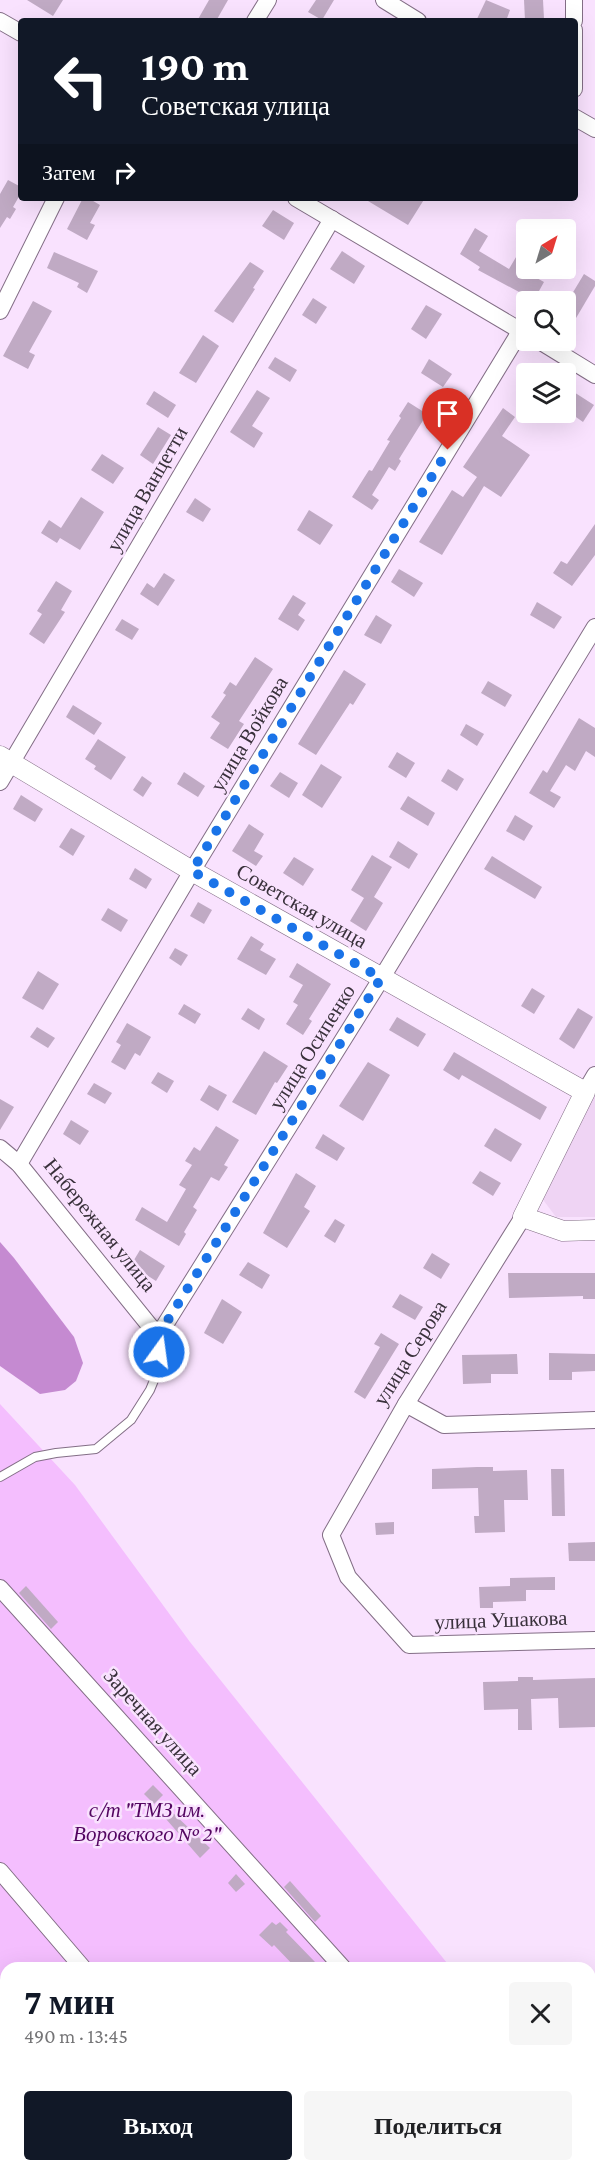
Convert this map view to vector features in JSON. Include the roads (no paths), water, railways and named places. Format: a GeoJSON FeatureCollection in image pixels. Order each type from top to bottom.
{"type":"FeatureCollection","features":[{"type":"Feature","properties":{"kind":"street"},"geometry":{"type":"LineString","coordinates":[[257,18],[268,0]]}},
{"type":"Feature","properties":{"kind":"street"},"geometry":{"type":"LineString","coordinates":[[384,0],[413,18]]}},
{"type":"Feature","properties":{"kind":"street"},"geometry":{"type":"LineString","coordinates":[[574,0],[574,18]]}},
{"type":"Feature","properties":{"kind":"street"},"geometry":{"type":"LineString","coordinates":[[0,21],[18,31]]}},
{"type":"Feature","properties":{"kind":"street"},"geometry":{"type":"LineString","coordinates":[[578,119],[595,129]]}},
{"type":"Feature","properties":{"kind":"street"},"geometry":{"type":"LineString","coordinates":[[0,311],[55,201]]}},
{"type":"Feature","properties":{"kind":"street"},"geometry":{"type":"LineString","coordinates":[[301,201],[516,327]]}},
{"type":"Feature","properties":{"kind":"street","name":"улица Ванцетти"},"geometry":{"type":"LineString","coordinates":[[0,782],[6,759],[332,219]]}},
{"type":"Feature","properties":{"kind":"street","name":"улица Войкова"},"geometry":{"type":"LineString","coordinates":[[19,1164],[192,871],[516,345]]}},
{"type":"Feature","properties":{"kind":"street"},"geometry":{"type":"LineString","coordinates":[[556,351],[595,375]]}},
{"type":"Feature","properties":{"kind":"street","name":"улица Осипенко"},"geometry":{"type":"LineString","coordinates":[[158,1336],[381,978],[595,627]]}},
{"type":"Feature","properties":{"kind":"street","name":"Советская улица"},"geometry":{"type":"LineString","coordinates":[[6,759],[192,871],[585,1092]]}},
{"type":"Feature","properties":{"kind":"street","name":"улица Серова"},"geometry":{"type":"LineString","coordinates":[[409,1645],[348,1577],[331,1536],[406,1404],[523,1217],[595,1075]]}},
{"type":"Feature","properties":{"kind":"street","name":"Набережная улица"},"geometry":{"type":"LineString","coordinates":[[0,1148],[19,1164],[158,1336]]}},
{"type":"Feature","properties":{"kind":"street"},"geometry":{"type":"LineString","coordinates":[[523,1217],[563,1231],[595,1230]]}},
{"type":"Feature","properties":{"kind":"street"},"geometry":{"type":"LineString","coordinates":[[406,1404],[444,1425],[595,1420]]}},
{"type":"Feature","properties":{"kind":"street","name":"Заречная улица"},"geometry":{"type":"LineString","coordinates":[[0,1588],[338,1962]]}},
{"type":"Feature","properties":{"kind":"street","name":"улица Ушакова"},"geometry":{"type":"LineString","coordinates":[[409,1645],[595,1640]]}},
{"type":"Feature","properties":{"kind":"street"},"geometry":{"type":"LineString","coordinates":[[0,1871],[78,1962]]}},
{"type":"Feature","properties":{"kind":"lane"},"geometry":{"type":"LineString","coordinates":[[0,1477],[35,1457],[96,1449],[131,1420],[150,1390],[159,1368],[158,1336]]}},
{"type":"Feature","properties":{"kind":"park label","name":"с/т \"ТМЗ им. Воровского № 2\""},"geometry":{"type":"Point","coordinates":[147,1822]}}]}
